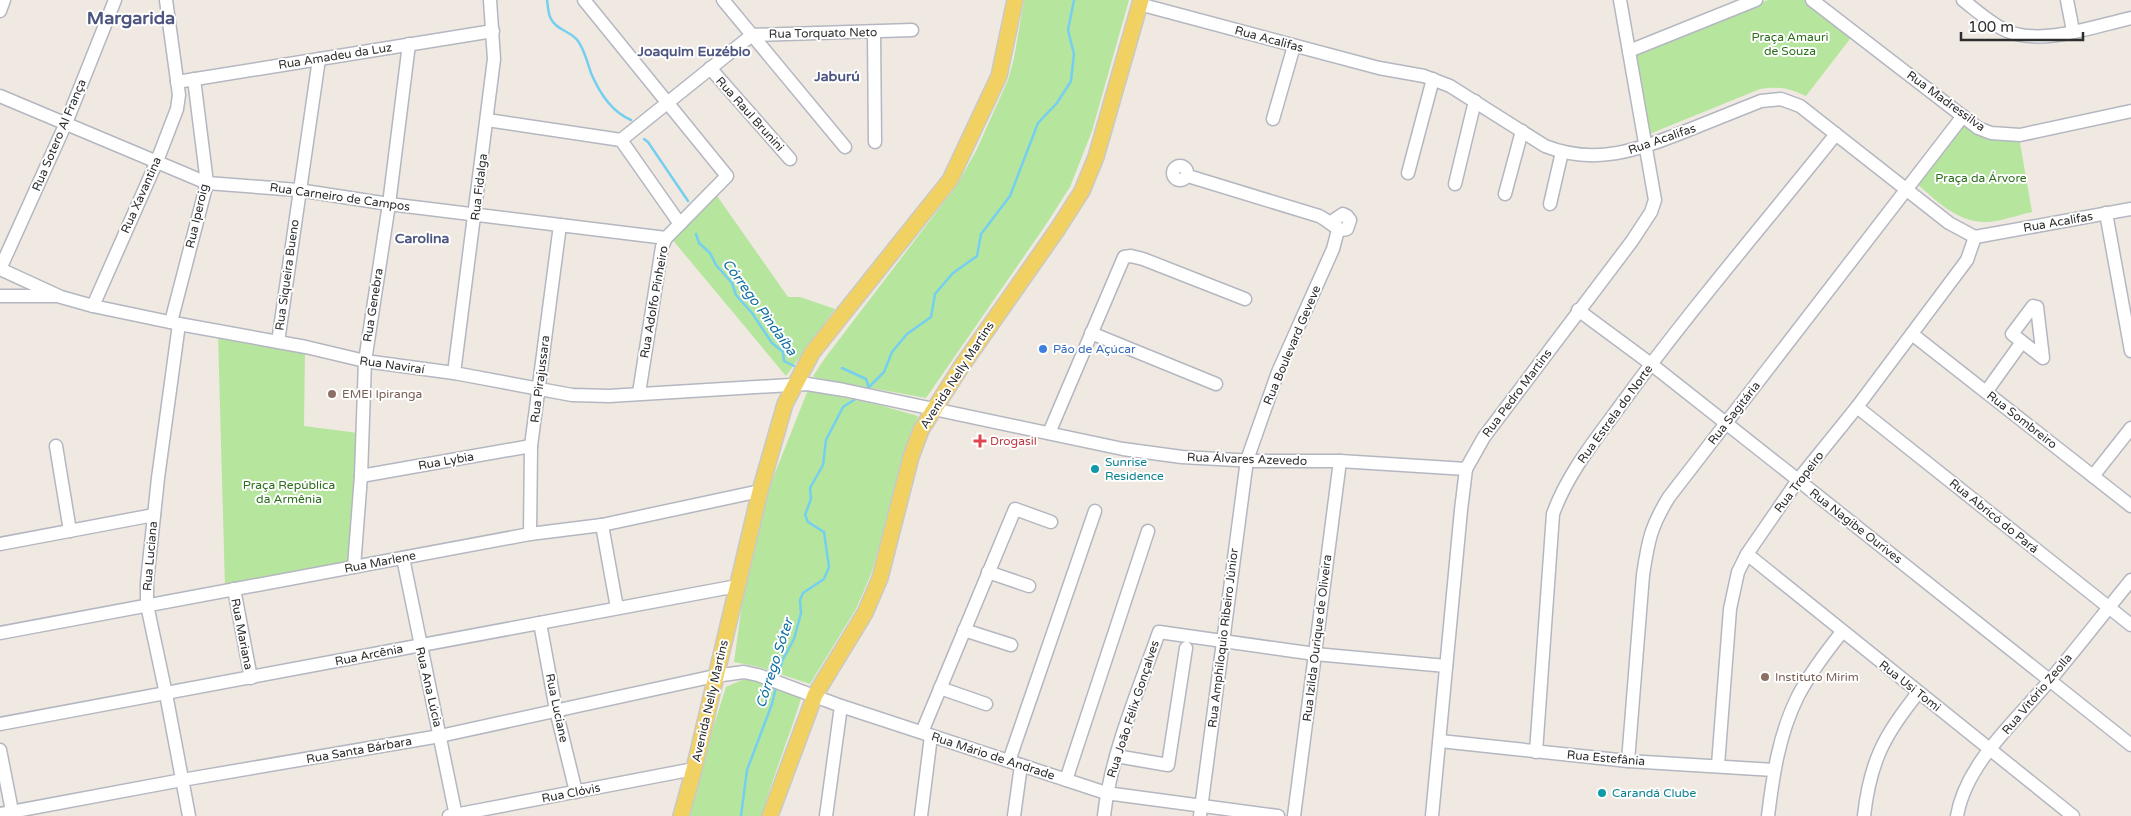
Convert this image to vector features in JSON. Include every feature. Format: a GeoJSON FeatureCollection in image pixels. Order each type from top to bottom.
{"type":"FeatureCollection","features":[{"type":"Feature","properties":{"kind":"main road","name":"Avenida Nelly Martins"},"geometry":{"type":"LineString","coordinates":[[681,816],[694,769],[760,491],[785,404],[812,353],[950,180],[999,76],[1015,0]]}},
{"type":"Feature","properties":{"kind":"main road","name":"Avenida Nelly Martins"},"geometry":{"type":"LineString","coordinates":[[770,816],[815,694],[865,613],[880,578],[912,453],[921,430],[933,408],[1082,191],[1096,157],[1140,2]]}},
{"type":"Feature","properties":{"kind":"street"},"geometry":{"type":"LineString","coordinates":[[0,11],[4,0]]}},
{"type":"Feature","properties":{"kind":"street","name":"Rua Sotero Al França"},"geometry":{"type":"LineString","coordinates":[[0,269],[66,123],[115,0]]}},
{"type":"Feature","properties":{"kind":"street","name":"Rua Xavantina"},"geometry":{"type":"LineString","coordinates":[[92,306],[177,109],[179,95],[166,0]]}},
{"type":"Feature","properties":{"kind":"street","name":"Rua Fidalga"},"geometry":{"type":"LineString","coordinates":[[454,373],[494,59],[490,0]]}},
{"type":"Feature","properties":{"kind":"street"},"geometry":{"type":"LineString","coordinates":[[584,0],[668,103]]}},
{"type":"Feature","properties":{"kind":"street"},"geometry":{"type":"LineString","coordinates":[[723,0],[845,147]]}},
{"type":"Feature","properties":{"kind":"street","name":"Rua Pedro Martins"},"geometry":{"type":"LineString","coordinates":[[1432,816],[1466,469],[1484,436],[1651,212],[1655,200],[1655,188],[1645,147],[1620,0]]}},
{"type":"Feature","properties":{"kind":"street"},"geometry":{"type":"LineString","coordinates":[[1629,51],[1756,0]]}},
{"type":"Feature","properties":{"kind":"street","name":"Rua Madressilva"},"geometry":{"type":"LineString","coordinates":[[1812,0],[1978,128],[1991,133],[2020,135],[2131,111]]}},
{"type":"Feature","properties":{"kind":"street"},"geometry":{"type":"LineString","coordinates":[[1963,0],[2006,31],[2024,37],[2045,36],[2131,18]]}},
{"type":"Feature","properties":{"kind":"street"},"geometry":{"type":"LineString","coordinates":[[2067,0],[2073,31]]}},
{"type":"Feature","properties":{"kind":"street","name":"Rua Acalifas"},"geometry":{"type":"LineString","coordinates":[[1140,2],[1294,46],[1379,68],[1433,79],[1450,86],[1545,146],[1562,152],[1579,155],[1600,155],[1645,147],[1761,101],[1781,99],[1800,106],[1949,223],[1975,237],[2131,208]]}},
{"type":"Feature","properties":{"kind":"street","name":"Rua Torquato Neto"},"geometry":{"type":"LineString","coordinates":[[621,140],[752,35],[912,30]]}},
{"type":"Feature","properties":{"kind":"street","name":"Rua Amadeu da Luz"},"geometry":{"type":"LineString","coordinates":[[177,82],[493,31]]}},
{"type":"Feature","properties":{"kind":"street"},"geometry":{"type":"LineString","coordinates":[[874,32],[875,142]]}},
{"type":"Feature","properties":{"kind":"street","name":"Rua Genebra"},"geometry":{"type":"LineString","coordinates":[[354,567],[365,361],[389,204],[409,44]]}},
{"type":"Feature","properties":{"kind":"street"},"geometry":{"type":"LineString","coordinates":[[1273,119],[1294,46]]}},
{"type":"Feature","properties":{"kind":"street","name":"Rua Siqueira Bueno"},"geometry":{"type":"LineString","coordinates":[[278,342],[318,59]]}},
{"type":"Feature","properties":{"kind":"street","name":"Rua Raul Brunini"},"geometry":{"type":"LineString","coordinates":[[710,68],[790,159]]}},
{"type":"Feature","properties":{"kind":"street","name":"Rua Iperoig"},"geometry":{"type":"LineString","coordinates":[[175,323],[207,183],[194,79]]}},
{"type":"Feature","properties":{"kind":"street"},"geometry":{"type":"LineString","coordinates":[[1408,173],[1433,79]]}},
{"type":"Feature","properties":{"kind":"street","name":"Rua Carneiro de Campos"},"geometry":{"type":"LineString","coordinates":[[0,96],[207,183],[298,190],[389,204],[666,238]]}},
{"type":"Feature","properties":{"kind":"street"},"geometry":{"type":"LineString","coordinates":[[1455,184],[1475,101]]}},
{"type":"Feature","properties":{"kind":"street","name":"Rua Adolfo Pinheiro"},"geometry":{"type":"LineString","coordinates":[[638,394],[662,246],[666,238],[727,176],[668,103]]}},
{"type":"Feature","properties":{"kind":"street","name":"Rua Sagitária"},"geometry":{"type":"LineString","coordinates":[[1628,761],[1643,575],[1647,548],[1654,522],[1669,497],[1963,116]]}},
{"type":"Feature","properties":{"kind":"street"},"geometry":{"type":"LineString","coordinates":[[487,120],[621,140],[680,224]]}},
{"type":"Feature","properties":{"kind":"street"},"geometry":{"type":"LineString","coordinates":[[1505,194],[1522,131]]}},
{"type":"Feature","properties":{"kind":"street","name":"Rua Estrela do Norte"},"geometry":{"type":"LineString","coordinates":[[1536,752],[1553,514],[1560,495],[1571,475],[1651,364],[1836,134]]}},
{"type":"Feature","properties":{"kind":"street"},"geometry":{"type":"LineString","coordinates":[[1550,204],[1562,152]]}},
{"type":"Feature","properties":{"kind":"street","name":"Rua Boulevard Geveve"},"geometry":{"type":"LineString","coordinates":[[1188,176],[1319,216],[1336,227],[1333,249],[1278,372],[1247,460]]}},
{"type":"Feature","properties":{"kind":"street"},"geometry":{"type":"LineString","coordinates":[[2106,213],[2131,351]]}},
{"type":"Feature","properties":{"kind":"street","name":"Rua Pirajussara"},"geometry":{"type":"LineString","coordinates":[[530,534],[531,446],[560,225]]}},
{"type":"Feature","properties":{"kind":"street","name":"Rua Tropeiro"},"geometry":{"type":"LineString","coordinates":[[1718,765],[1730,609],[1738,572],[1747,554],[1798,480],[1857,406],[1967,260],[1975,237]]}},
{"type":"Feature","properties":{"kind":"street"},"geometry":{"type":"LineString","coordinates":[[1049,433],[1124,257],[1131,256],[1244,299]]}},
{"type":"Feature","properties":{"kind":"street","name":"Rua Naviraí"},"geometry":{"type":"LineString","coordinates":[[0,269],[61,296],[92,306],[365,361],[454,373],[538,390],[582,395],[638,394],[794,385]]}},
{"type":"Feature","properties":{"kind":"street"},"geometry":{"type":"LineString","coordinates":[[0,296],[61,296]]}},
{"type":"Feature","properties":{"kind":"street","name":"Rua Nagibe Ourives"},"geometry":{"type":"LineString","coordinates":[[1578,310],[1651,364],[2131,745]]}},
{"type":"Feature","properties":{"kind":"street","name":"Rua Luciana"},"geometry":{"type":"LineString","coordinates":[[175,323],[147,582],[147,605],[189,816]]}},
{"type":"Feature","properties":{"kind":"street"},"geometry":{"type":"LineString","coordinates":[[1091,333],[1216,384]]}},
{"type":"Feature","properties":{"kind":"street","name":"Rua Sombreiro"},"geometry":{"type":"LineString","coordinates":[[1912,334],[2131,506]]}},
{"type":"Feature","properties":{"kind":"street"},"geometry":{"type":"LineString","coordinates":[[1986,392],[2022,342]]}},
{"type":"Feature","properties":{"kind":"street","name":"Rua Álvares Azevedo"},"geometry":{"type":"LineString","coordinates":[[794,385],[807,384],[844,390],[1123,449],[1182,457],[1247,460],[1340,460],[1466,469]]}},
{"type":"Feature","properties":{"kind":"street","name":"Rua Abricó do Pará"},"geometry":{"type":"LineString","coordinates":[[1857,406],[2131,626]]}},
{"type":"Feature","properties":{"kind":"street"},"geometry":{"type":"LineString","coordinates":[[2093,476],[2131,428]]}},
{"type":"Feature","properties":{"kind":"street"},"geometry":{"type":"LineString","coordinates":[[56,446],[70,531]]}},
{"type":"Feature","properties":{"kind":"street","name":"Rua Lybia"},"geometry":{"type":"LineString","coordinates":[[360,476],[531,446]]}},
{"type":"Feature","properties":{"kind":"street","name":"Rua Amphiloquio Ribeiro Júnior"},"geometry":{"type":"LineString","coordinates":[[1201,811],[1247,460]]}},
{"type":"Feature","properties":{"kind":"street","name":"Rua Izilda Ourique de Oliveira"},"geometry":{"type":"LineString","coordinates":[[1294,816],[1340,460]]}},
{"type":"Feature","properties":{"kind":"street","name":"Rua Marlene"},"geometry":{"type":"LineString","coordinates":[[0,633],[530,534],[602,525],[760,491]]}},
{"type":"Feature","properties":{"kind":"street"},"geometry":{"type":"LineString","coordinates":[[921,816],[927,734],[940,688],[1015,509],[1050,522]]}},
{"type":"Feature","properties":{"kind":"street"},"geometry":{"type":"LineString","coordinates":[[1014,816],[1015,763],[1095,511]]}},
{"type":"Feature","properties":{"kind":"street"},"geometry":{"type":"LineString","coordinates":[[0,544],[154,515]]}},
{"type":"Feature","properties":{"kind":"street"},"geometry":{"type":"LineString","coordinates":[[602,525],[617,608]]}},
{"type":"Feature","properties":{"kind":"street"},"geometry":{"type":"LineString","coordinates":[[1066,780],[1148,531]]}},
{"type":"Feature","properties":{"kind":"street","name":"Rua Usi Tomi"},"geometry":{"type":"LineString","coordinates":[[1747,554],[2073,816]]}},
{"type":"Feature","properties":{"kind":"street","name":"Rua Ana Lúcia"},"geometry":{"type":"LineString","coordinates":[[403,558],[419,645],[440,736],[453,816]]}},
{"type":"Feature","properties":{"kind":"street"},"geometry":{"type":"LineString","coordinates":[[988,572],[1029,586]]}},
{"type":"Feature","properties":{"kind":"street","name":"Rua Vitório Zeolla"},"geometry":{"type":"LineString","coordinates":[[1957,816],[1967,782],[1977,764],[2050,680],[2131,580]]}},
{"type":"Feature","properties":{"kind":"street","name":"Rua Arcênia"},"geometry":{"type":"LineString","coordinates":[[0,724],[737,586]]}},
{"type":"Feature","properties":{"kind":"street","name":"Rua Mariana"},"geometry":{"type":"LineString","coordinates":[[234,589],[251,678]]}},
{"type":"Feature","properties":{"kind":"street","name":"Rua Luciane"},"geometry":{"type":"LineString","coordinates":[[540,623],[556,710],[576,792]]}},
{"type":"Feature","properties":{"kind":"street"},"geometry":{"type":"LineString","coordinates":[[964,630],[1011,645]]}},
{"type":"Feature","properties":{"kind":"street","name":"Rua João Félix Gonçalves"},"geometry":{"type":"LineString","coordinates":[[1104,816],[1106,793],[1116,756],[1159,632],[1223,640]]}},
{"type":"Feature","properties":{"kind":"street"},"geometry":{"type":"LineString","coordinates":[[1768,816],[1774,770],[1785,725],[1798,696],[1816,666],[1842,632]]}},
{"type":"Feature","properties":{"kind":"street"},"geometry":{"type":"LineString","coordinates":[[1223,640],[1315,654],[1446,666]]}},
{"type":"Feature","properties":{"kind":"street"},"geometry":{"type":"LineString","coordinates":[[1116,756],[1168,765],[1186,648]]}},
{"type":"Feature","properties":{"kind":"street","name":"Rua Mário de Andrade"},"geometry":{"type":"LineString","coordinates":[[715,676],[744,672],[765,678],[815,694],[841,706],[1106,793],[1201,811],[1278,816]]}},
{"type":"Feature","properties":{"kind":"street","name":"Rua Santa Bárbara"},"geometry":{"type":"LineString","coordinates":[[8,814],[182,780],[440,736],[715,676]]}},
{"type":"Feature","properties":{"kind":"street"},"geometry":{"type":"LineString","coordinates":[[940,688],[986,704]]}},
{"type":"Feature","properties":{"kind":"street"},"geometry":{"type":"LineString","coordinates":[[1864,816],[1871,774],[1878,752],[1901,714],[1918,693]]}},
{"type":"Feature","properties":{"kind":"street"},"geometry":{"type":"LineString","coordinates":[[826,816],[841,706]]}},
{"type":"Feature","properties":{"kind":"street","name":"Rua Estefânia"},"geometry":{"type":"LineString","coordinates":[[1440,741],[1628,761],[1718,765],[1774,770]]}},
{"type":"Feature","properties":{"kind":"street"},"geometry":{"type":"LineString","coordinates":[[0,750],[8,814]]}},
{"type":"Feature","properties":{"kind":"street","name":"Rua Clóvis"},"geometry":{"type":"LineString","coordinates":[[453,816],[694,769]]}},
{"type":"Feature","properties":{"kind":"green space"},"geometry":{"type":"Polygon","coordinates":[[[1024,0],[1129,0],[1092,131],[1070,187],[926,398],[816,378],[813,376],[825,358],[957,185],[977,149],[1008,80],[1014,58],[1024,0]]]}},
{"type":"Feature","properties":{"kind":"green space","name":"Praça Amauri de Souza"},"geometry":{"type":"Polygon","coordinates":[[[1768,0],[1804,0],[1853,35],[1806,96],[1783,88],[1760,89],[1647,135],[1633,52],[1768,0]]]}},
{"type":"Feature","properties":{"kind":"green space","name":"Praça da Árvore"},"geometry":{"type":"Polygon","coordinates":[[[1964,121],[2019,137],[2032,212],[1994,221],[1973,221],[1947,209],[1917,184],[1964,121]]]}},
{"type":"Feature","properties":{"kind":"green space"},"geometry":{"type":"Polygon","coordinates":[[[715,193],[788,297],[800,297],[835,309],[786,376],[671,238],[715,193]]]}},
{"type":"Feature","properties":{"kind":"green space","name":"Praça República da Armênia"},"geometry":{"type":"Polygon","coordinates":[[[218,335],[305,351],[304,426],[358,433],[349,564],[225,587],[218,335]]]}},
{"type":"Feature","properties":{"kind":"green space"},"geometry":{"type":"Polygon","coordinates":[[[808,390],[879,405],[918,416],[871,574],[856,609],[810,684],[759,667],[734,662],[744,589],[767,493],[808,390]]]}},
{"type":"Feature","properties":{"kind":"green space"},"geometry":{"type":"Polygon","coordinates":[[[742,680],[760,680],[802,695],[762,816],[685,816],[726,687],[742,680]]]}},
{"type":"Feature","properties":{"kind":"waterway","name":"Córrego Pindaíba"},"geometry":{"type":"LineString","coordinates":[[547,0],[549,15],[553,23],[572,35],[580,45],[602,94],[612,107],[631,120]]}},
{"type":"Feature","properties":{"kind":"waterway","name":"Córrego Sóter"},"geometry":{"type":"LineString","coordinates":[[867,389],[884,372],[892,352],[907,334],[931,317],[935,294],[953,273],[977,256],[981,234],[1010,196],[1038,123],[1057,103],[1071,81],[1074,54],[1068,30],[1074,0]]}},
{"type":"Feature","properties":{"kind":"waterway","name":"Córrego Pindaíba"},"geometry":{"type":"LineString","coordinates":[[644,139],[648,142],[688,201]]}},
{"type":"Feature","properties":{"kind":"waterway","name":"Córrego Pindaíba"},"geometry":{"type":"LineString","coordinates":[[696,234],[699,243],[710,253],[716,265],[732,283],[736,295],[752,313],[772,343],[783,352],[784,361],[794,366]]}},
{"type":"Feature","properties":{"kind":"waterway","name":"Córrego Pindaíba"},"geometry":{"type":"LineString","coordinates":[[842,368],[866,379],[869,388]]}},
{"type":"Feature","properties":{"kind":"waterway","name":"Córrego Sóter"},"geometry":{"type":"LineString","coordinates":[[778,679],[782,661],[794,639],[801,613],[800,600],[803,593],[824,579],[829,567],[824,532],[808,522],[805,515],[811,499],[810,488],[823,465],[826,440],[843,407],[857,398]]}},
{"type":"Feature","properties":{"kind":"waterway","name":"Córrego Sóter"},"geometry":{"type":"LineString","coordinates":[[741,816],[747,770],[772,704],[776,687]]}},
{"type":"Feature","properties":{"kind":"place","name":"Pão de Açúcar"},"geometry":{"type":"Point","coordinates":[1043,349]}},
{"type":"Feature","properties":{"kind":"place","name":"EMEI Ipiranga"},"geometry":{"type":"Point","coordinates":[332,394]}},
{"type":"Feature","properties":{"kind":"place","name":"Drogasil"},"geometry":{"type":"Point","coordinates":[980,441]}},
{"type":"Feature","properties":{"kind":"place","name":"Sunrise Residence"},"geometry":{"type":"Point","coordinates":[1095,469]}},
{"type":"Feature","properties":{"kind":"place","name":"Instituto Mirim"},"geometry":{"type":"Point","coordinates":[1765,677]}},
{"type":"Feature","properties":{"kind":"place","name":"Carandá Clube"},"geometry":{"type":"Point","coordinates":[1602,793]}},
{"type":"Feature","properties":{"kind":"district","name":"Margarida"},"geometry":{"type":"Point","coordinates":[131,18]}},
{"type":"Feature","properties":{"kind":"district","name":"Joaquim Euzébio"},"geometry":{"type":"Point","coordinates":[694,51]}},
{"type":"Feature","properties":{"kind":"district","name":"Jaburú"},"geometry":{"type":"Point","coordinates":[837,76]}},
{"type":"Feature","properties":{"kind":"district","name":"Carolina"},"geometry":{"type":"Point","coordinates":[422,238]}}]}
